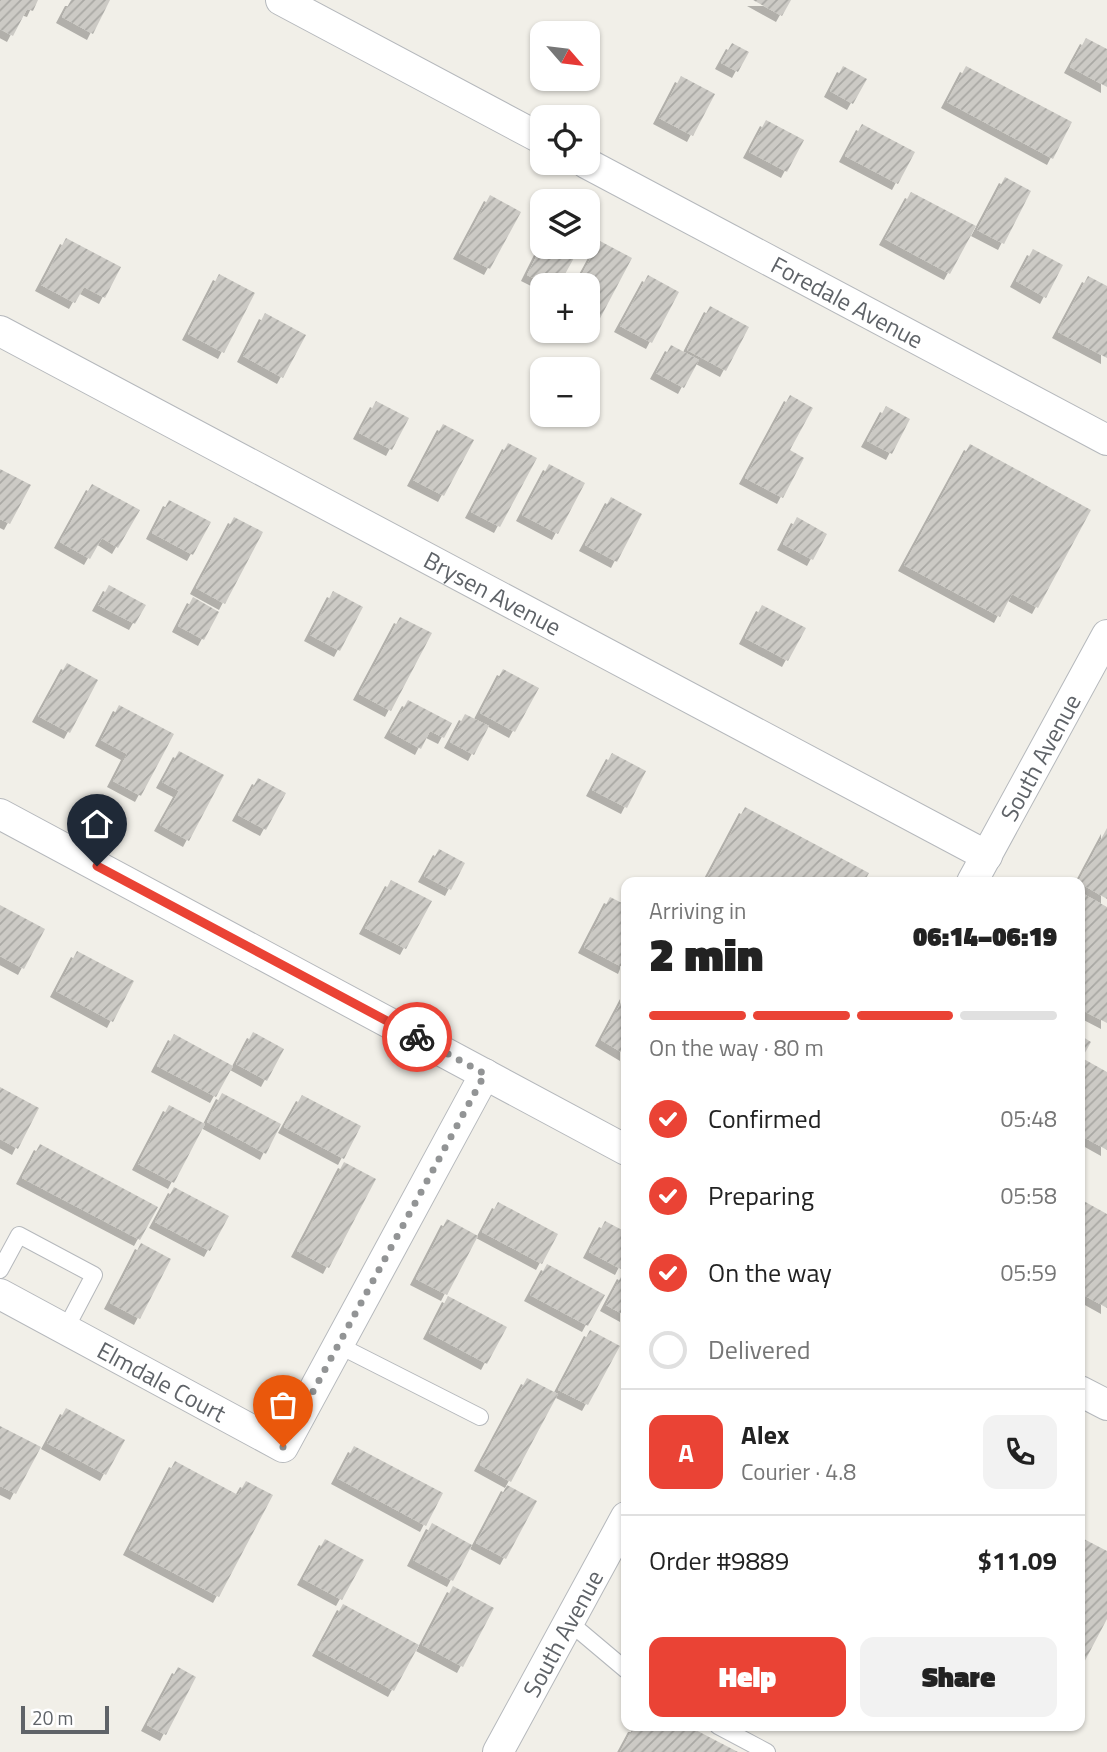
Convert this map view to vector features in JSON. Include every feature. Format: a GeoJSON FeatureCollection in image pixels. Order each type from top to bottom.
{"type":"FeatureCollection","features":[{"type":"Feature","properties":{"kind":"street"},"geometry":{"type":"LineString","coordinates":[[281,0],[530,133]]}},
{"type":"Feature","properties":{"kind":"street","name":"Foredale Avenue"},"geometry":{"type":"LineString","coordinates":[[600,170],[1107,440]]}},
{"type":"Feature","properties":{"kind":"street","name":"Brysen Avenue"},"geometry":{"type":"LineString","coordinates":[[0,331],[987,856]]}},
{"type":"Feature","properties":{"kind":"street","name":"South Avenue"},"geometry":{"type":"LineString","coordinates":[[975,877],[1107,635]]}},
{"type":"Feature","properties":{"kind":"street"},"geometry":{"type":"LineString","coordinates":[[0,814],[621,1147]]}},
{"type":"Feature","properties":{"kind":"street","name":"Elmdale Court"},"geometry":{"type":"LineString","coordinates":[[0,1294],[283,1447],[485,1074]]}},
{"type":"Feature","properties":{"kind":"street"},"geometry":{"type":"LineString","coordinates":[[1085,1394],[1107,1405]]}},
{"type":"Feature","properties":{"kind":"street","name":"South Avenue"},"geometry":{"type":"LineString","coordinates":[[498,1752],[621,1526]]}},
{"type":"Feature","properties":{"kind":"lane"},"geometry":{"type":"LineString","coordinates":[[0,1270],[19,1235],[94,1275],[65,1330]]}},
{"type":"Feature","properties":{"kind":"lane"},"geometry":{"type":"LineString","coordinates":[[338,1345],[480,1416]]}},
{"type":"Feature","properties":{"kind":"lane"},"geometry":{"type":"LineString","coordinates":[[569,1622],[621,1667]]}},
{"type":"Feature","properties":{"kind":"lane"},"geometry":{"type":"LineString","coordinates":[[727,1731],[767,1752]]}},
{"type":"Feature","properties":{"kind":"building"},"geometry":{"type":"Polygon","coordinates":[[[0,0],[38,0],[33,11],[27,9],[13,36],[0,29],[0,0]]]}},
{"type":"Feature","properties":{"kind":"building"},"geometry":{"type":"Polygon","coordinates":[[[71,0],[110,0],[93,34],[62,17],[71,0]]]}},
{"type":"Feature","properties":{"kind":"building"},"geometry":{"type":"Polygon","coordinates":[[[753,0],[791,0],[782,16],[753,0]]]}},
{"type":"Feature","properties":{"kind":"building"},"geometry":{"type":"Polygon","coordinates":[[[1086,38],[1107,49],[1107,87],[1070,67],[1086,38]]]}},
{"type":"Feature","properties":{"kind":"building"},"geometry":{"type":"Polygon","coordinates":[[[732,43],[749,52],[738,72],[721,63],[732,43]]]}},
{"type":"Feature","properties":{"kind":"building"},"geometry":{"type":"Polygon","coordinates":[[[843,66],[867,79],[853,104],[830,91],[843,66]]]}},
{"type":"Feature","properties":{"kind":"building"},"geometry":{"type":"Polygon","coordinates":[[[966,66],[1072,122],[1053,159],[947,102],[966,66]]]}},
{"type":"Feature","properties":{"kind":"building"},"geometry":{"type":"Polygon","coordinates":[[[681,76],[715,94],[693,136],[659,118],[681,76]]]}},
{"type":"Feature","properties":{"kind":"building"},"geometry":{"type":"Polygon","coordinates":[[[766,120],[804,140],[787,172],[749,152],[766,120]]]}},
{"type":"Feature","properties":{"kind":"building"},"geometry":{"type":"Polygon","coordinates":[[[862,124],[915,152],[898,184],[845,156],[862,124]]]}},
{"type":"Feature","properties":{"kind":"building"},"geometry":{"type":"Polygon","coordinates":[[[1005,177],[1031,191],[1004,244],[977,230],[1005,177]]]}},
{"type":"Feature","properties":{"kind":"building"},"geometry":{"type":"Polygon","coordinates":[[[911,192],[976,226],[950,274],[885,239],[911,192]]]}},
{"type":"Feature","properties":{"kind":"building"},"geometry":{"type":"Polygon","coordinates":[[[490,195],[521,212],[490,269],[459,253],[490,195]]]}},
{"type":"Feature","properties":{"kind":"building"},"geometry":{"type":"Polygon","coordinates":[[[66,238],[121,267],[105,298],[84,287],[75,303],[41,285],[66,238]]]}},
{"type":"Feature","properties":{"kind":"building"},"geometry":{"type":"Polygon","coordinates":[[[600,241],[632,258],[600,318],[600,273],[583,273],[590,259],[600,259],[600,241]]]}},
{"type":"Feature","properties":{"kind":"building"},"geometry":{"type":"Polygon","coordinates":[[[1033,249],[1063,265],[1046,298],[1016,281],[1033,249]]]}},
{"type":"Feature","properties":{"kind":"building"},"geometry":{"type":"Polygon","coordinates":[[[535,259],[573,259],[566,273],[527,275],[535,259]]]}},
{"type":"Feature","properties":{"kind":"building"},"geometry":{"type":"Polygon","coordinates":[[[219,274],[255,293],[224,353],[188,334],[219,274]]]}},
{"type":"Feature","properties":{"kind":"building"},"geometry":{"type":"Polygon","coordinates":[[[648,275],[679,292],[652,343],[620,326],[648,275]]]}},
{"type":"Feature","properties":{"kind":"building"},"geometry":{"type":"Polygon","coordinates":[[[1088,276],[1107,286],[1107,358],[1058,332],[1088,276]]]}},
{"type":"Feature","properties":{"kind":"building"},"geometry":{"type":"Polygon","coordinates":[[[710,306],[749,327],[726,371],[687,350],[710,306]]]}},
{"type":"Feature","properties":{"kind":"building"},"geometry":{"type":"Polygon","coordinates":[[[265,313],[306,335],[283,378],[243,356],[265,313]]]}},
{"type":"Feature","properties":{"kind":"building"},"geometry":{"type":"Polygon","coordinates":[[[671,345],[699,360],[684,388],[656,373],[671,345]]]}},
{"type":"Feature","properties":{"kind":"building"},"geometry":{"type":"Polygon","coordinates":[[[790,395],[813,408],[790,450],[804,458],[783,498],[745,478],[790,395]]]}},
{"type":"Feature","properties":{"kind":"building"},"geometry":{"type":"Polygon","coordinates":[[[376,401],[409,418],[392,450],[359,433],[376,401]]]}},
{"type":"Feature","properties":{"kind":"building"},"geometry":{"type":"Polygon","coordinates":[[[886,406],[910,419],[892,454],[867,441],[886,406]]]}},
{"type":"Feature","properties":{"kind":"building"},"geometry":{"type":"Polygon","coordinates":[[[443,424],[474,440],[444,496],[413,480],[443,424]]]}},
{"type":"Feature","properties":{"kind":"building"},"geometry":{"type":"Polygon","coordinates":[[[508,443],[537,458],[500,527],[471,512],[508,443]]]}},
{"type":"Feature","properties":{"kind":"building"},"geometry":{"type":"Polygon","coordinates":[[[970,444],[1091,510],[1038,608],[1012,594],[1000,617],[904,565],[970,444]]]}},
{"type":"Feature","properties":{"kind":"building"},"geometry":{"type":"Polygon","coordinates":[[[549,464],[585,483],[558,534],[522,515],[549,464]]]}},
{"type":"Feature","properties":{"kind":"building"},"geometry":{"type":"Polygon","coordinates":[[[0,469],[31,485],[10,524],[0,519],[0,469]]]}},
{"type":"Feature","properties":{"kind":"building"},"geometry":{"type":"Polygon","coordinates":[[[92,484],[140,510],[118,548],[102,538],[90,559],[60,542],[92,484]]]}},
{"type":"Feature","properties":{"kind":"building"},"geometry":{"type":"Polygon","coordinates":[[[611,497],[642,514],[617,562],[585,545],[611,497]]]}},
{"type":"Feature","properties":{"kind":"building"},"geometry":{"type":"Polygon","coordinates":[[[169,500],[211,522],[193,555],[152,533],[169,500]]]}},
{"type":"Feature","properties":{"kind":"building"},"geometry":{"type":"Polygon","coordinates":[[[234,517],[263,532],[225,604],[196,588],[234,517]]]}},
{"type":"Feature","properties":{"kind":"building"},"geometry":{"type":"Polygon","coordinates":[[[797,517],[827,534],[813,560],[783,544],[797,517]]]}},
{"type":"Feature","properties":{"kind":"building"},"geometry":{"type":"Polygon","coordinates":[[[109,585],[146,605],[135,624],[98,605],[109,585]]]}},
{"type":"Feature","properties":{"kind":"building"},"geometry":{"type":"Polygon","coordinates":[[[333,591],[363,607],[340,651],[310,635],[333,591]]]}},
{"type":"Feature","properties":{"kind":"building"},"geometry":{"type":"Polygon","coordinates":[[[193,597],[219,612],[204,640],[178,626],[193,597]]]}},
{"type":"Feature","properties":{"kind":"building"},"geometry":{"type":"Polygon","coordinates":[[[762,605],[806,628],[788,661],[745,638],[762,605]]]}},
{"type":"Feature","properties":{"kind":"building"},"geometry":{"type":"Polygon","coordinates":[[[400,617],[432,633],[391,711],[359,694],[400,617]]]}},
{"type":"Feature","properties":{"kind":"building"},"geometry":{"type":"Polygon","coordinates":[[[67,663],[98,680],[70,733],[38,716],[67,663]]]}},
{"type":"Feature","properties":{"kind":"building"},"geometry":{"type":"Polygon","coordinates":[[[503,669],[539,688],[515,732],[480,713],[503,669]]]}},
{"type":"Feature","properties":{"kind":"building"},"geometry":{"type":"Polygon","coordinates":[[[408,700],[452,723],[444,738],[430,731],[421,749],[390,732],[408,700]]]}},
{"type":"Feature","properties":{"kind":"building"},"geometry":{"type":"Polygon","coordinates":[[[119,705],[174,734],[141,796],[113,781],[127,754],[101,740],[119,705]]]}},
{"type":"Feature","properties":{"kind":"building"},"geometry":{"type":"Polygon","coordinates":[[[465,714],[489,726],[474,755],[450,742],[465,714]]]}},
{"type":"Feature","properties":{"kind":"building"},"geometry":{"type":"Polygon","coordinates":[[[179,751],[224,775],[189,841],[160,825],[179,791],[162,782],[179,751]]]}},
{"type":"Feature","properties":{"kind":"building"},"geometry":{"type":"Polygon","coordinates":[[[612,753],[646,771],[627,808],[592,790],[612,753]]]}},
{"type":"Feature","properties":{"kind":"building"},"geometry":{"type":"Polygon","coordinates":[[[258,778],[286,793],[266,830],[238,815],[258,778]]]}},
{"type":"Feature","properties":{"kind":"building"},"geometry":{"type":"Polygon","coordinates":[[[745,807],[869,873],[867,877],[708,877],[745,807]]]}},
{"type":"Feature","properties":{"kind":"building"},"geometry":{"type":"Polygon","coordinates":[[[1107,828],[1107,899],[1085,886],[1085,877],[1081,877],[1107,828]]]}},
{"type":"Feature","properties":{"kind":"building"},"geometry":{"type":"Polygon","coordinates":[[[439,849],[465,863],[451,890],[424,876],[439,849]]]}},
{"type":"Feature","properties":{"kind":"building"},"geometry":{"type":"Polygon","coordinates":[[[391,880],[432,901],[406,949],[365,928],[391,880]]]}},
{"type":"Feature","properties":{"kind":"building"},"geometry":{"type":"Polygon","coordinates":[[[1085,895],[1107,907],[1107,1023],[1085,1012],[1085,895]]]}},
{"type":"Feature","properties":{"kind":"building"},"geometry":{"type":"Polygon","coordinates":[[[610,897],[621,902],[621,966],[584,947],[610,897]]]}},
{"type":"Feature","properties":{"kind":"building"},"geometry":{"type":"Polygon","coordinates":[[[0,905],[45,929],[24,969],[0,956],[0,905]]]}},
{"type":"Feature","properties":{"kind":"building"},"geometry":{"type":"Polygon","coordinates":[[[77,951],[134,981],[113,1022],[56,991],[77,951]]]}},
{"type":"Feature","properties":{"kind":"building"},"geometry":{"type":"Polygon","coordinates":[[[621,1002],[621,1052],[601,1040],[621,1002]]]}},
{"type":"Feature","properties":{"kind":"building"},"geometry":{"type":"Polygon","coordinates":[[[253,1032],[284,1049],[267,1081],[236,1064],[253,1032]]]}},
{"type":"Feature","properties":{"kind":"building"},"geometry":{"type":"Polygon","coordinates":[[[174,1034],[233,1066],[216,1097],[157,1066],[174,1034]]]}},
{"type":"Feature","properties":{"kind":"building"},"geometry":{"type":"Polygon","coordinates":[[[1085,1038],[1091,1042],[1085,1053],[1085,1038]]]}},
{"type":"Feature","properties":{"kind":"building"},"geometry":{"type":"Polygon","coordinates":[[[1085,1060],[1107,1072],[1107,1150],[1085,1138],[1085,1060]]]}},
{"type":"Feature","properties":{"kind":"building"},"geometry":{"type":"Polygon","coordinates":[[[0,1087],[39,1108],[18,1149],[0,1139],[0,1087]]]}},
{"type":"Feature","properties":{"kind":"building"},"geometry":{"type":"Polygon","coordinates":[[[222,1093],[281,1124],[266,1154],[207,1122],[222,1093]]]}},
{"type":"Feature","properties":{"kind":"building"},"geometry":{"type":"Polygon","coordinates":[[[302,1095],[361,1126],[344,1159],[284,1127],[302,1095]]]}},
{"type":"Feature","properties":{"kind":"building"},"geometry":{"type":"Polygon","coordinates":[[[169,1105],[205,1124],[174,1183],[138,1164],[169,1105]]]}},
{"type":"Feature","properties":{"kind":"building"},"geometry":{"type":"Polygon","coordinates":[[[40,1144],[158,1207],[140,1240],[22,1178],[40,1144]]]}},
{"type":"Feature","properties":{"kind":"building"},"geometry":{"type":"Polygon","coordinates":[[[344,1162],[376,1179],[329,1268],[297,1251],[344,1162]]]}},
{"type":"Feature","properties":{"kind":"building"},"geometry":{"type":"Polygon","coordinates":[[[174,1187],[229,1216],[210,1251],[155,1222],[174,1187]]]}},
{"type":"Feature","properties":{"kind":"building"},"geometry":{"type":"Polygon","coordinates":[[[498,1202],[558,1234],[542,1264],[482,1232],[498,1202]]]}},
{"type":"Feature","properties":{"kind":"building"},"geometry":{"type":"Polygon","coordinates":[[[1085,1202],[1107,1214],[1107,1308],[1085,1296],[1085,1202]]]}},
{"type":"Feature","properties":{"kind":"building"},"geometry":{"type":"Polygon","coordinates":[[[447,1219],[478,1236],[447,1295],[416,1279],[447,1219]]]}},
{"type":"Feature","properties":{"kind":"building"},"geometry":{"type":"Polygon","coordinates":[[[605,1221],[621,1229],[621,1269],[589,1252],[605,1221]]]}},
{"type":"Feature","properties":{"kind":"building"},"geometry":{"type":"Polygon","coordinates":[[[141,1243],[171,1259],[140,1319],[110,1303],[141,1243]]]}},
{"type":"Feature","properties":{"kind":"building"},"geometry":{"type":"Polygon","coordinates":[[[547,1264],[605,1295],[588,1326],[530,1295],[547,1264]]]}},
{"type":"Feature","properties":{"kind":"building"},"geometry":{"type":"Polygon","coordinates":[[[621,1277],[621,1313],[606,1305],[621,1277]]]}},
{"type":"Feature","properties":{"kind":"building"},"geometry":{"type":"Polygon","coordinates":[[[448,1296],[507,1327],[487,1364],[429,1333],[448,1296]]]}},
{"type":"Feature","properties":{"kind":"building"},"geometry":{"type":"Polygon","coordinates":[[[590,1330],[620,1346],[588,1405],[558,1390],[590,1330]]]}},
{"type":"Feature","properties":{"kind":"building"},"geometry":{"type":"Polygon","coordinates":[[[527,1378],[558,1394],[511,1482],[480,1465],[527,1378]]]}},
{"type":"Feature","properties":{"kind":"building"},"geometry":{"type":"Polygon","coordinates":[[[66,1408],[125,1440],[106,1475],[47,1443],[66,1408]]]}},
{"type":"Feature","properties":{"kind":"building"},"geometry":{"type":"Polygon","coordinates":[[[0,1426],[41,1447],[16,1494],[0,1486],[0,1426]]]}},
{"type":"Feature","properties":{"kind":"building"},"geometry":{"type":"Polygon","coordinates":[[[354,1446],[443,1493],[426,1526],[337,1478],[354,1446]]]}},
{"type":"Feature","properties":{"kind":"building"},"geometry":{"type":"Polygon","coordinates":[[[175,1461],[238,1495],[246,1481],[273,1495],[219,1597],[129,1549],[175,1461]]]}},
{"type":"Feature","properties":{"kind":"building"},"geometry":{"type":"Polygon","coordinates":[[[507,1485],[537,1501],[506,1559],[476,1543],[507,1485]]]}},
{"type":"Feature","properties":{"kind":"building"},"geometry":{"type":"Polygon","coordinates":[[[432,1523],[472,1545],[453,1581],[413,1560],[432,1523]]]}},
{"type":"Feature","properties":{"kind":"building"},"geometry":{"type":"Polygon","coordinates":[[[325,1539],[364,1560],[342,1600],[303,1579],[325,1539]]]}},
{"type":"Feature","properties":{"kind":"building"},"geometry":{"type":"Polygon","coordinates":[[[1085,1540],[1107,1551],[1107,1619],[1085,1661],[1085,1540]]]}},
{"type":"Feature","properties":{"kind":"building"},"geometry":{"type":"Polygon","coordinates":[[[453,1586],[494,1608],[463,1667],[422,1645],[453,1586]]]}},
{"type":"Feature","properties":{"kind":"building"},"geometry":{"type":"Polygon","coordinates":[[[343,1604],[419,1645],[394,1691],[318,1650],[343,1604]]]}},
{"type":"Feature","properties":{"kind":"building"},"geometry":{"type":"Polygon","coordinates":[[[178,1667],[196,1677],[166,1735],[147,1725],[178,1667]]]}},
{"type":"Feature","properties":{"kind":"building"},"geometry":{"type":"Polygon","coordinates":[[[631,1731],[698,1731],[738,1752],[620,1752],[631,1731]]]}},
{"type":"Feature","properties":{"kind":"way so far"},"geometry":{"type":"LineString","coordinates":[[283,1447],[485,1074],[417,1037]]}},
{"type":"Feature","properties":{"kind":"route"},"geometry":{"type":"LineString","coordinates":[[97,866],[417,1037]]}}]}
